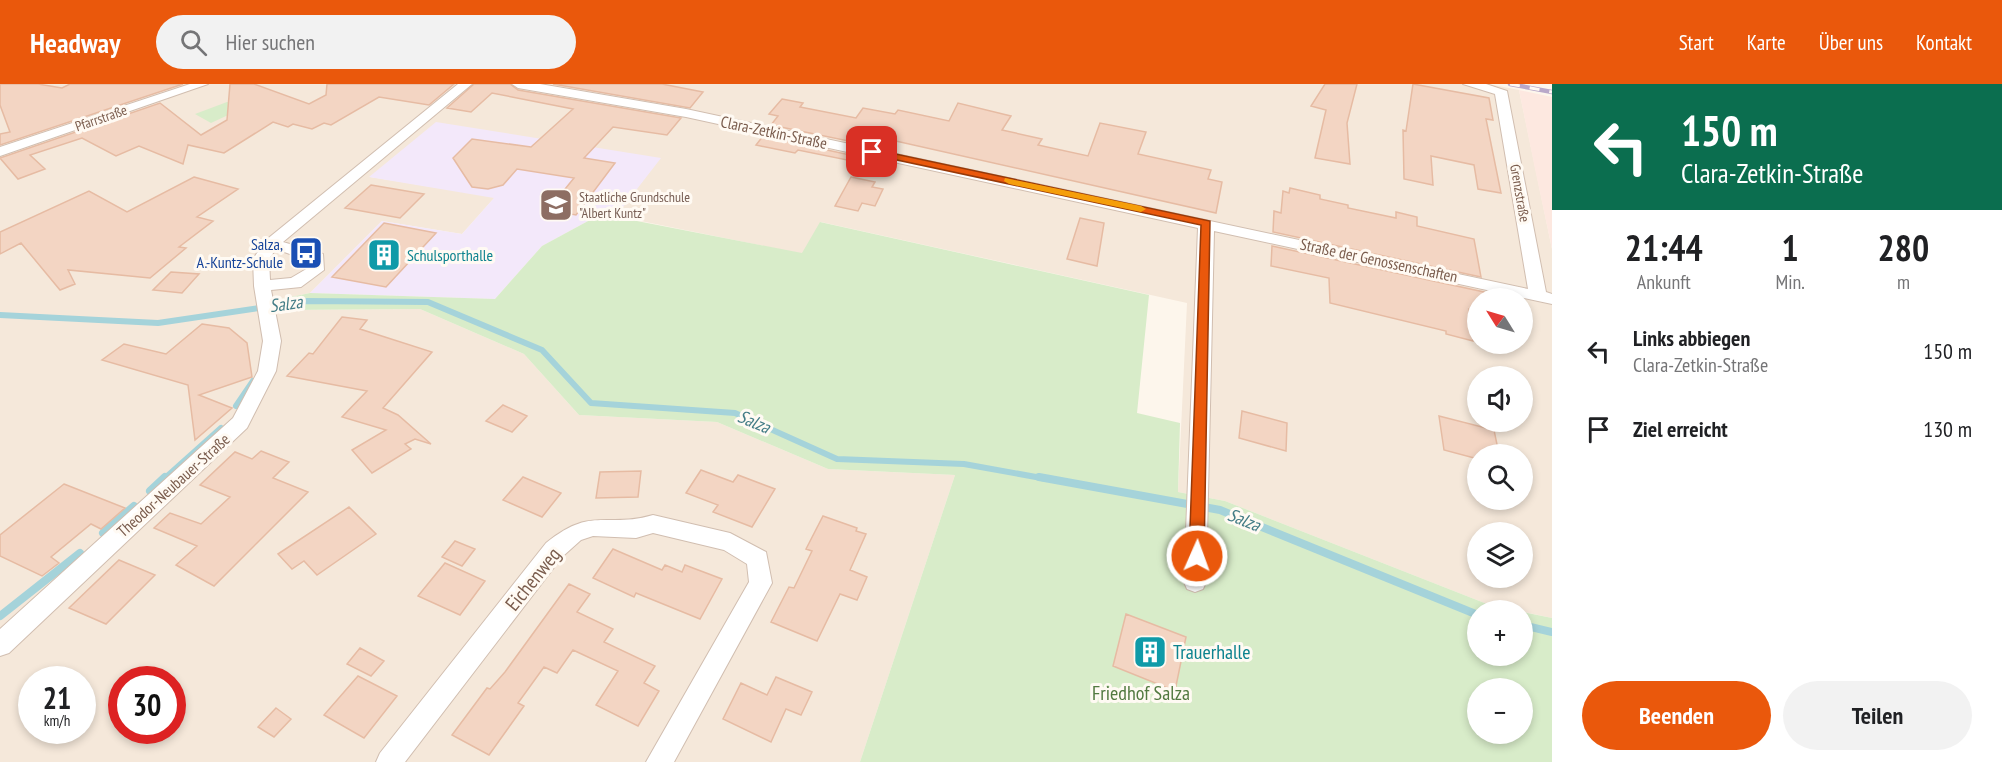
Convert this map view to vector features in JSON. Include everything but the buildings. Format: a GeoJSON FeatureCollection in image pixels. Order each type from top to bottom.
{"type":"FeatureCollection","features":[{"type":"Feature","properties":{"kind":"street","name":"Pfarrstraße"},"geometry":{"type":"LineString","coordinates":[[0,152],[202,84]]}},
{"type":"Feature","properties":{"kind":"street","name":"Theodor-Neubauer-Straße"},"geometry":{"type":"LineString","coordinates":[[0,645],[240,423],[267,371],[272,341],[264,300],[261,259],[272,243],[466,84]]}},
{"type":"Feature","properties":{"kind":"street","name":"Clara-Zetkin-Straße"},"geometry":{"type":"LineString","coordinates":[[518,84],[686,113],[1206,223]]}},
{"type":"Feature","properties":{"kind":"street","name":"Grenzstraße"},"geometry":{"type":"LineString","coordinates":[[1469,84],[1501,90],[1545,297]]}},
{"type":"Feature","properties":{"kind":"street"},"geometry":{"type":"LineString","coordinates":[[1195,582],[1206,223]]}},
{"type":"Feature","properties":{"kind":"street","name":"Straße der Genossenschaften"},"geometry":{"type":"LineString","coordinates":[[1206,223],[1545,297]]}},
{"type":"Feature","properties":{"kind":"street"},"geometry":{"type":"LineString","coordinates":[[264,300],[316,270],[317,258],[272,243]]}},
{"type":"Feature","properties":{"kind":"street","name":"Eichenweg"},"geometry":{"type":"LineString","coordinates":[[389,762],[554,550],[574,532],[593,527],[636,529],[654,524],[730,542],[758,560],[761,583],[659,762]]}},
{"type":"Feature","properties":{"kind":"shaded area"},"geometry":{"type":"Polygon","coordinates":[[[0,84],[1488,84],[1519,90],[1552,249],[1552,618],[1533,614],[1533,600],[1477,600],[1225,501],[1178,492],[1187,303],[821,222],[803,254],[616,216],[660,158],[370,177],[495,197],[462,234],[382,221],[310,293],[281,299],[283,310],[420,309],[524,354],[579,415],[717,422],[828,469],[955,475],[860,762],[0,762],[0,84]]]}},
{"type":"Feature","properties":{"kind":"shaded area"},"geometry":{"type":"Polygon","coordinates":[[[1519,90],[1552,97],[1552,249],[1535,169],[1519,90]]]}},
{"type":"Feature","properties":{"kind":"shaded area","name":"Staatliche Grundschule \"Albert Kuntz\""},"geometry":{"type":"Polygon","coordinates":[[[436,122],[661,158],[616,216],[601,214],[542,246],[495,299],[310,293],[382,221],[462,234],[494,198],[369,177],[436,122]]]}},
{"type":"Feature","properties":{"kind":"green space"},"geometry":{"type":"Polygon","coordinates":[[[227,102],[234,103],[239,110],[211,123],[195,114],[227,102]]]}},
{"type":"Feature","properties":{"kind":"green space","name":"Friedhof Salza"},"geometry":{"type":"Polygon","coordinates":[[[601,214],[802,253],[820,222],[1149,295],[1137,413],[1180,423],[1178,492],[1225,501],[1477,600],[1467,600],[1467,666],[1533,666],[1533,614],[1552,618],[1552,762],[860,762],[955,475],[828,469],[717,422],[579,415],[524,354],[420,309],[283,310],[281,299],[310,293],[495,299],[542,246],[601,214]]]}},
{"type":"Feature","properties":{"kind":"waterway","name":"Salza"},"geometry":{"type":"LineString","coordinates":[[0,315],[158,323],[307,301],[428,302],[542,350],[591,403],[735,413],[837,459],[964,464],[1047,479]]}},
{"type":"Feature","properties":{"kind":"waterway"},"geometry":{"type":"LineString","coordinates":[[236,406],[253,381]]}},
{"type":"Feature","properties":{"kind":"waterway"},"geometry":{"type":"LineString","coordinates":[[164,479],[221,428]]}},
{"type":"Feature","properties":{"kind":"waterway"},"geometry":{"type":"LineString","coordinates":[[150,491],[165,477]]}},
{"type":"Feature","properties":{"kind":"waterway","name":"Salza"},"geometry":{"type":"LineString","coordinates":[[1039,477],[1220,510],[1467,611]]}},
{"type":"Feature","properties":{"kind":"waterway"},"geometry":{"type":"LineString","coordinates":[[103,533],[134,506]]}},
{"type":"Feature","properties":{"kind":"waterway"},"geometry":{"type":"LineString","coordinates":[[0,616],[80,553]]}},
{"type":"Feature","properties":{"kind":"waterway","name":"Salza"},"geometry":{"type":"LineString","coordinates":[[1533,628],[1552,632]]}},
{"type":"Feature","properties":{"kind":"railway"},"geometry":{"type":"LineString","coordinates":[[1510,84],[1552,92]]}},
{"type":"Feature","properties":{"kind":"slow traffic"},"geometry":{"type":"LineString","coordinates":[[1009,181],[1141,209]]}},
{"type":"Feature","properties":{"kind":"place","name":"Staatliche Grundschule \"Albert Kuntz\""},"geometry":{"type":"Point","coordinates":[556,205]}},
{"type":"Feature","properties":{"kind":"place","name":"Salza, A.-Kuntz-Schule"},"geometry":{"type":"Point","coordinates":[306,253]}},
{"type":"Feature","properties":{"kind":"place","name":"Schulsporthalle"},"geometry":{"type":"Point","coordinates":[384,255]}},
{"type":"Feature","properties":{"kind":"place","name":"Trauerhalle"},"geometry":{"type":"Point","coordinates":[1150,652]}},
{"type":"Feature","properties":{"kind":"route"},"geometry":{"type":"LineString","coordinates":[[872,152],[1206,223],[1199,414],[1197,556]]}}]}
